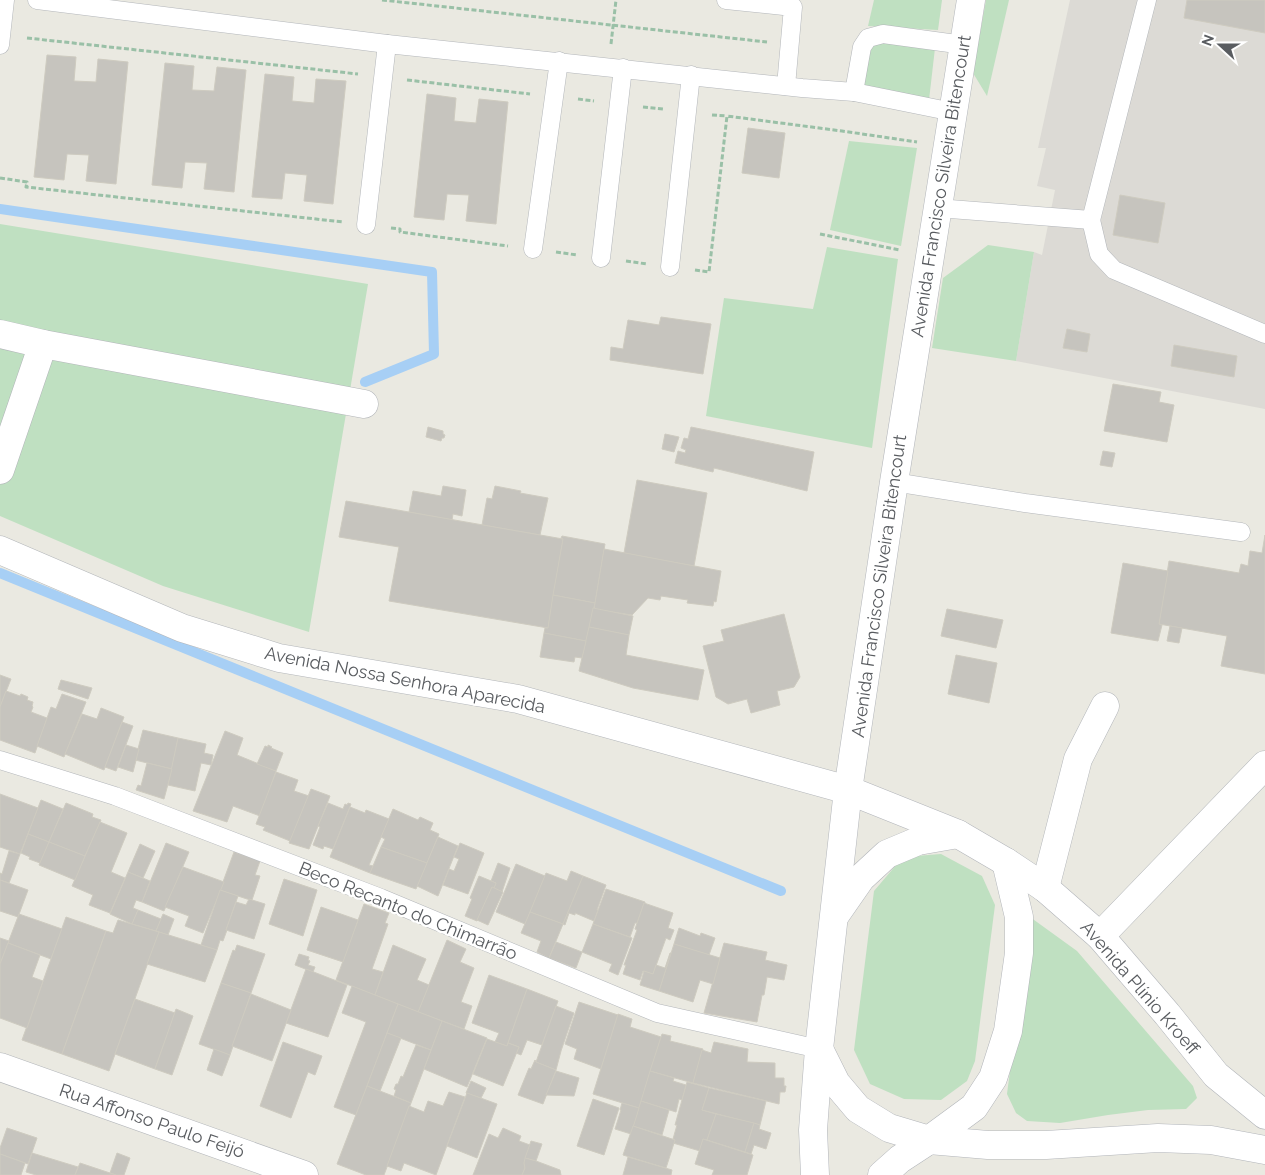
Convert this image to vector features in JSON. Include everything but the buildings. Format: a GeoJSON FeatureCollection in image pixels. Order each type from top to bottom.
{"type":"FeatureCollection","features":[{"type":"Feature","properties":{"kind":"main road","name":"Avenida Francisco Silveira Bitencourt"},"geometry":{"type":"LineString","coordinates":[[815,1175],[813,1130],[819,1049],[848,790],[894,482],[971,0]]}},
{"type":"Feature","properties":{"kind":"main road"},"geometry":{"type":"LineString","coordinates":[[0,334],[43,344],[364,404]]}},
{"type":"Feature","properties":{"kind":"main road"},"geometry":{"type":"LineString","coordinates":[[0,470],[43,344]]}},
{"type":"Feature","properties":{"kind":"main road","name":"Avenida Nossa Senhora Aparecida"},"geometry":{"type":"LineString","coordinates":[[0,550],[182,628],[278,658],[518,699],[848,790]]}},
{"type":"Feature","properties":{"kind":"main road"},"geometry":{"type":"LineString","coordinates":[[1045,888],[1078,759],[1105,706]]}},
{"type":"Feature","properties":{"kind":"main road"},"geometry":{"type":"LineString","coordinates":[[1100,936],[1265,765]]}},
{"type":"Feature","properties":{"kind":"main road","name":"Avenida Plínio Kroeff"},"geometry":{"type":"LineString","coordinates":[[848,790],[958,834],[1006,862],[1045,888],[1100,936],[1216,1075],[1265,1115]]}},
{"type":"Feature","properties":{"kind":"main road"},"geometry":{"type":"LineString","coordinates":[[833,918],[861,878],[887,854],[918,841],[958,834]]}},
{"type":"Feature","properties":{"kind":"main road"},"geometry":{"type":"LineString","coordinates":[[882,1175],[900,1159],[974,1107],[993,1078],[1008,1031],[1019,953],[1019,917],[1006,862]]}},
{"type":"Feature","properties":{"kind":"main road"},"geometry":{"type":"LineString","coordinates":[[819,1049],[836,1083],[858,1109],[889,1128],[929,1140],[988,1145],[1046,1145],[1167,1138],[1211,1140],[1265,1150]]}},
{"type":"Feature","properties":{"kind":"main road","name":"Rua Affonso Paulo Feijó"},"geometry":{"type":"LineString","coordinates":[[0,1067],[304,1175]]}},
{"type":"Feature","properties":{"kind":"lane"},"geometry":{"type":"LineString","coordinates":[[0,45],[5,0]]}},
{"type":"Feature","properties":{"kind":"lane"},"geometry":{"type":"LineString","coordinates":[[37,0],[387,44],[854,92],[953,112]]}},
{"type":"Feature","properties":{"kind":"lane"},"geometry":{"type":"LineString","coordinates":[[726,0],[793,7],[786,86]]}},
{"type":"Feature","properties":{"kind":"lane"},"geometry":{"type":"LineString","coordinates":[[1147,0],[1091,220],[1099,254],[1114,270],[1265,334]]}},
{"type":"Feature","properties":{"kind":"lane"},"geometry":{"type":"LineString","coordinates":[[854,92],[862,47],[868,38],[883,34],[964,45]]}},
{"type":"Feature","properties":{"kind":"lane"},"geometry":{"type":"LineString","coordinates":[[366,225],[387,44]]}},
{"type":"Feature","properties":{"kind":"lane"},"geometry":{"type":"LineString","coordinates":[[533,249],[559,61]]}},
{"type":"Feature","properties":{"kind":"lane"},"geometry":{"type":"LineString","coordinates":[[601,258],[623,68]]}},
{"type":"Feature","properties":{"kind":"lane"},"geometry":{"type":"LineString","coordinates":[[670,267],[692,75]]}},
{"type":"Feature","properties":{"kind":"lane"},"geometry":{"type":"LineString","coordinates":[[937,208],[1091,220]]}},
{"type":"Feature","properties":{"kind":"lane"},"geometry":{"type":"LineString","coordinates":[[894,482],[1025,503],[1241,532]]}},
{"type":"Feature","properties":{"kind":"lane","name":"Beco Recanto do Chimarrão"},"geometry":{"type":"LineString","coordinates":[[0,760],[115,796],[381,898],[657,1013],[819,1049]]}},
{"type":"Feature","properties":{"kind":"path"},"geometry":{"type":"LineString","coordinates":[[382,0],[790,44]]}},
{"type":"Feature","properties":{"kind":"path"},"geometry":{"type":"LineString","coordinates":[[0,178],[27,182],[26,187],[400,229],[400,232],[709,272],[727,116],[948,147]]}},
{"type":"Feature","properties":{"kind":"path"},"geometry":{"type":"LineString","coordinates":[[820,234],[930,256]]}},
{"type":"Feature","properties":{"kind":"shaded area"},"geometry":{"type":"Polygon","coordinates":[[[1070,0],[1265,0],[1265,409],[1016,361],[1034,252],[1042,255],[1055,190],[1037,186],[1046,148],[1038,148],[1070,0]]]}},
{"type":"Feature","properties":{"kind":"green space"},"geometry":{"type":"Polygon","coordinates":[[[874,0],[942,0],[938,30],[868,26],[874,0]]]}},
{"type":"Feature","properties":{"kind":"green space"},"geometry":{"type":"Polygon","coordinates":[[[986,0],[1009,0],[987,96],[973,73],[986,0]]]}},
{"type":"Feature","properties":{"kind":"green space"},"geometry":{"type":"Polygon","coordinates":[[[884,40],[935,48],[929,100],[861,86],[870,45],[884,40]]]}},
{"type":"Feature","properties":{"kind":"green space"},"geometry":{"type":"Polygon","coordinates":[[[849,141],[917,148],[901,246],[830,230],[849,141]]]}},
{"type":"Feature","properties":{"kind":"green space"},"geometry":{"type":"Polygon","coordinates":[[[0,224],[368,284],[309,632],[163,586],[0,516],[0,224]]]}},
{"type":"Feature","properties":{"kind":"green space"},"geometry":{"type":"Polygon","coordinates":[[[988,245],[1034,252],[1016,361],[932,348],[943,278],[988,245]]]}},
{"type":"Feature","properties":{"kind":"green space"},"geometry":{"type":"Polygon","coordinates":[[[827,247],[898,259],[872,448],[706,416],[724,298],[813,309],[827,247]]]}},
{"type":"Feature","properties":{"kind":"green space"},"geometry":{"type":"Polygon","coordinates":[[[941,854],[982,876],[995,905],[975,1061],[967,1081],[941,1100],[904,1099],[870,1084],[854,1050],[874,891],[903,857],[941,854]]]}},
{"type":"Feature","properties":{"kind":"green space"},"geometry":{"type":"Polygon","coordinates":[[[1030,917],[1077,951],[1193,1086],[1197,1098],[1186,1109],[1148,1110],[1060,1123],[1027,1121],[1016,1113],[1007,1094],[1030,917]]]}},
{"type":"Feature","properties":{"kind":"waterway"},"geometry":{"type":"LineString","coordinates":[[0,209],[432,272],[434,354],[365,382]]}},
{"type":"Feature","properties":{"kind":"waterway"},"geometry":{"type":"LineString","coordinates":[[0,573],[781,891]]}}]}
